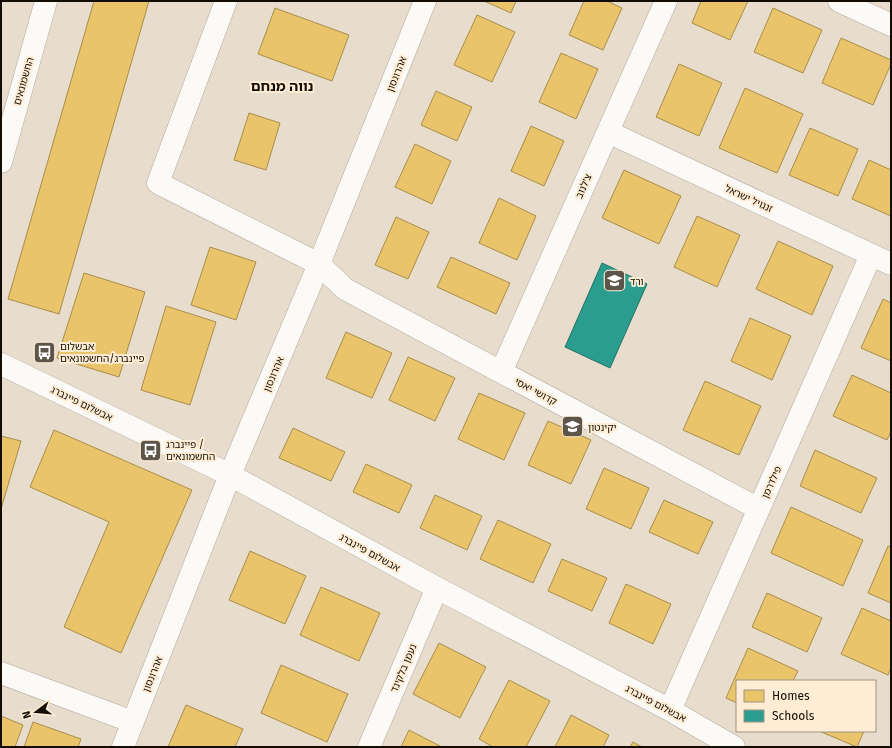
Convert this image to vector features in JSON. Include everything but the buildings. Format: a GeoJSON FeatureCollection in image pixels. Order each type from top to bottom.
{"type":"FeatureCollection","features":[{"type":"Feature","properties":{"kind":"street","name":"החשמונאים"},"geometry":{"type":"LineString","coordinates":[[1,162],[46,1]]}},
{"type":"Feature","properties":{"kind":"street","name":"קדושי יאסי"},"geometry":{"type":"LineString","coordinates":[[226,1],[158,183],[320,264],[345,289],[759,509]]}},
{"type":"Feature","properties":{"kind":"street","name":"אהרונסון"},"geometry":{"type":"LineString","coordinates":[[123,747],[230,475],[320,264],[425,1]]}},
{"type":"Feature","properties":{"kind":"street","name":"צ'לנוב"},"geometry":{"type":"LineString","coordinates":[[501,372],[666,1]]}},
{"type":"Feature","properties":{"kind":"street"},"geometry":{"type":"LineString","coordinates":[[839,1],[891,25]]}},
{"type":"Feature","properties":{"kind":"street","name":"זנגויל ישראל"},"geometry":{"type":"LineString","coordinates":[[608,132],[891,264]]}},
{"type":"Feature","properties":{"kind":"street","name":"פילדרמן"},"geometry":{"type":"LineString","coordinates":[[670,710],[871,255]]}},
{"type":"Feature","properties":{"kind":"street","name":"אבשלום פיינברג"},"geometry":{"type":"LineString","coordinates":[[1,364],[230,475],[436,588],[670,710],[734,747]]}},
{"type":"Feature","properties":{"kind":"street","name":"נעמן בלקינד"},"geometry":{"type":"LineString","coordinates":[[368,747],[436,588]]}},
{"type":"Feature","properties":{"kind":"street"},"geometry":{"type":"LineString","coordinates":[[1,673],[133,722]]}},
{"type":"Feature","properties":{"kind":"place","name":"ורד"},"geometry":{"type":"Point","coordinates":[614,281]}},
{"type":"Feature","properties":{"kind":"place","name":"אבשלום פיינברג/החשמונאים"},"geometry":{"type":"Point","coordinates":[44,352]}},
{"type":"Feature","properties":{"kind":"place","name":"יקינטון"},"geometry":{"type":"Point","coordinates":[572,427]}},
{"type":"Feature","properties":{"kind":"place","name":"פיינברג / החשמונאים"},"geometry":{"type":"Point","coordinates":[151,450]}},
{"type":"Feature","properties":{"kind":"district","name":"נווה מנחם"},"geometry":{"type":"Point","coordinates":[282,86]}}]}
